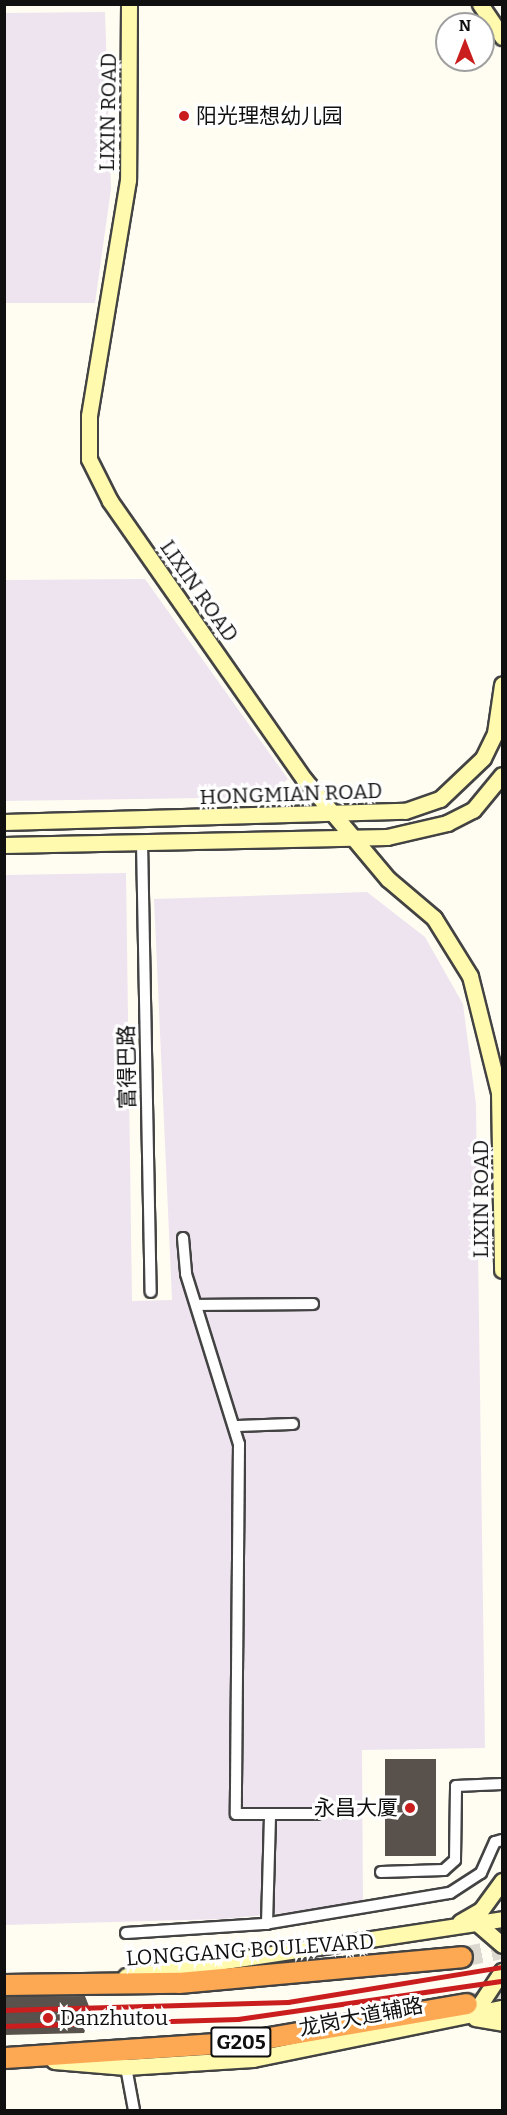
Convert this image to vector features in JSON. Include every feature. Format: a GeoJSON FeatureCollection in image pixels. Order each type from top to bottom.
{"type":"FeatureCollection","features":[{"type":"Feature","properties":{"kind":"highway","name":"LONGGANG BOULEVARD"},"geometry":{"type":"LineString","coordinates":[[4,1985],[282,1977],[462,1957]]}},
{"type":"Feature","properties":{"kind":"highway","name":"G205"},"geometry":{"type":"LineString","coordinates":[[8,2058],[247,2042],[467,2012]]}},
{"type":"Feature","properties":{"kind":"main road","name":"LIXIN ROAD"},"geometry":{"type":"LineString","coordinates":[[129,4],[128,180],[89,416],[89,459],[110,501],[334,815],[388,879],[434,918],[466,968],[484,1018],[502,1129],[502,1270]]}},
{"type":"Feature","properties":{"kind":"main road"},"geometry":{"type":"LineString","coordinates":[[480,4],[502,38]]}},
{"type":"Feature","properties":{"kind":"main road","name":"HONGMIAN ROAD"},"geometry":{"type":"LineString","coordinates":[[4,822],[334,815],[405,811],[440,799],[466,780],[495,733],[502,685]]}},
{"type":"Feature","properties":{"kind":"main road","name":"HONGMIAN ROAD"},"geometry":{"type":"LineString","coordinates":[[4,844],[353,838],[416,833],[447,823],[473,810],[502,776]]}},
{"type":"Feature","properties":{"kind":"main road"},"geometry":{"type":"LineString","coordinates":[[438,1930],[481,1910],[502,1881]]}},
{"type":"Feature","properties":{"kind":"main road"},"geometry":{"type":"LineString","coordinates":[[52,1983],[251,1960],[502,1919]]}},
{"type":"Feature","properties":{"kind":"main road"},"geometry":{"type":"LineString","coordinates":[[477,1923],[502,1945]]}},
{"type":"Feature","properties":{"kind":"main road"},"geometry":{"type":"LineString","coordinates":[[502,1971],[467,2012],[502,2023]]}},
{"type":"Feature","properties":{"kind":"main road","name":"龙岗大道辅路"},"geometry":{"type":"LineString","coordinates":[[8,2058],[126,2067],[253,2059],[467,2012],[502,2008]]}},
{"type":"Feature","properties":{"kind":"street","name":"富得巴路"},"geometry":{"type":"LineString","coordinates":[[141,842],[151,1292]]}},
{"type":"Feature","properties":{"kind":"street"},"geometry":{"type":"LineString","coordinates":[[183,1238],[196,1305],[236,1426],[241,1484],[237,1814],[317,1814]]}},
{"type":"Feature","properties":{"kind":"street"},"geometry":{"type":"LineString","coordinates":[[196,1305],[314,1304]]}},
{"type":"Feature","properties":{"kind":"street"},"geometry":{"type":"LineString","coordinates":[[236,1426],[293,1424]]}},
{"type":"Feature","properties":{"kind":"street"},"geometry":{"type":"LineString","coordinates":[[381,1872],[444,1870],[455,1860],[456,1786],[502,1784]]}},
{"type":"Feature","properties":{"kind":"street"},"geometry":{"type":"LineString","coordinates":[[267,1924],[270,1814]]}},
{"type":"Feature","properties":{"kind":"street"},"geometry":{"type":"LineString","coordinates":[[126,1933],[267,1924],[450,1893],[480,1873],[495,1842],[502,1840]]}},
{"type":"Feature","properties":{"kind":"street"},"geometry":{"type":"LineString","coordinates":[[126,2067],[134,2110]]}},
{"type":"Feature","properties":{"kind":"shaded area"},"geometry":{"type":"Polygon","coordinates":[[[105,12],[111,189],[95,303],[5,303],[5,13],[105,12]]]}},
{"type":"Feature","properties":{"kind":"shaded area"},"geometry":{"type":"Polygon","coordinates":[[[145,579],[288,779],[265,797],[5,801],[5,580],[145,579]]]}},
{"type":"Feature","properties":{"kind":"shaded area"},"geometry":{"type":"Polygon","coordinates":[[[126,873],[132,1301],[172,1300],[154,899],[367,892],[425,937],[463,1004],[476,1104],[485,1748],[362,1750],[363,1905],[223,1919],[5,1925],[4,875],[126,873]]]}},
{"type":"Feature","properties":{"kind":"building","name":"永昌大厦"},"geometry":{"type":"Polygon","coordinates":[[[385,1759],[436,1759],[436,1856],[385,1856],[385,1759]]]}},
{"type":"Feature","properties":{"kind":"building","name":"Danzhutou"},"geometry":{"type":"Polygon","coordinates":[[[85,1996],[92,2014],[84,2033],[4,2035],[4,1997],[85,1996]]]}},
{"type":"Feature","properties":{"kind":"tunnel"},"geometry":{"type":"LineString","coordinates":[[462,1957],[502,1949]]}},
{"type":"Feature","properties":{"kind":"tunnel"},"geometry":{"type":"LineString","coordinates":[[467,2004],[502,1998]]}},
{"type":"Feature","properties":{"kind":"railway"},"geometry":{"type":"LineString","coordinates":[[4,2010],[288,2002],[502,1967]]}},
{"type":"Feature","properties":{"kind":"railway"},"geometry":{"type":"LineString","coordinates":[[4,2026],[238,2019],[502,1981]]}},
{"type":"Feature","properties":{"kind":"place","name":"阳光理想幼儿园"},"geometry":{"type":"Point","coordinates":[184,116]}},
{"type":"Feature","properties":{"kind":"place","name":"永昌大厦"},"geometry":{"type":"Point","coordinates":[410,1808]}},
{"type":"Feature","properties":{"kind":"place","name":"Danzhutou"},"geometry":{"type":"Point","coordinates":[48,2018]}}]}
